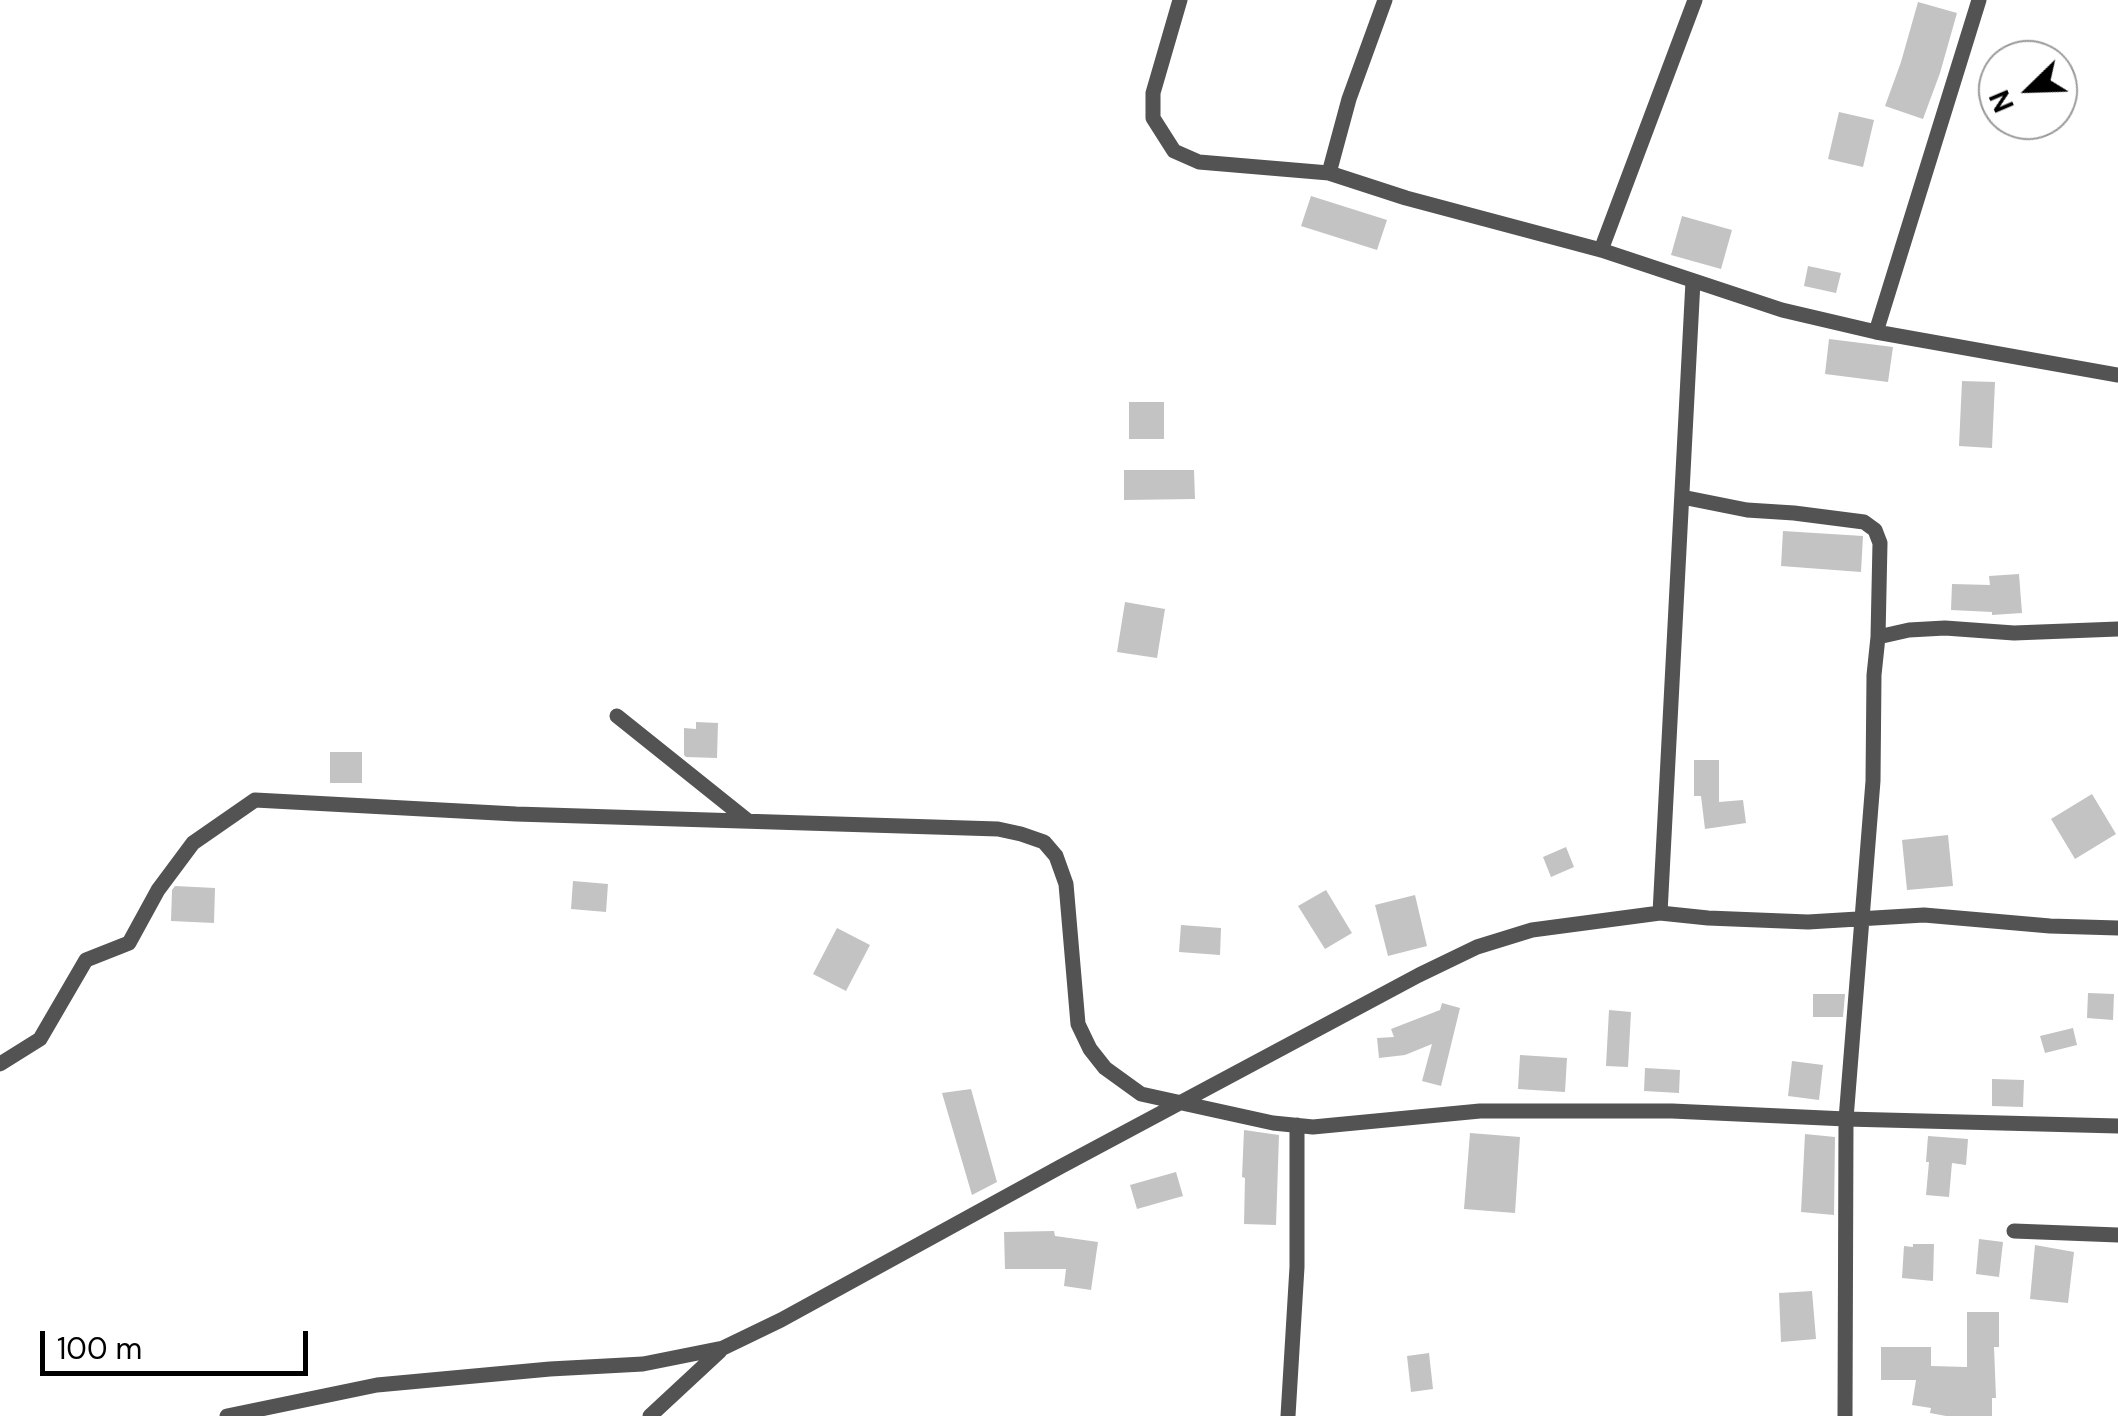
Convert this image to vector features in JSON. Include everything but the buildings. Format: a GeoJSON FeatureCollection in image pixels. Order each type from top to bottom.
{"type":"FeatureCollection","features":[{"type":"Feature","properties":{"kind":"street"},"geometry":{"type":"LineString","coordinates":[[1180,0],[1154,93],[1153,118],[1174,151],[1199,162],[1329,172],[1406,198],[1602,250],[1782,310],[1876,332],[2118,376]]}},
{"type":"Feature","properties":{"kind":"street"},"geometry":{"type":"LineString","coordinates":[[1329,172],[1349,99],[1385,0]]}},
{"type":"Feature","properties":{"kind":"street"},"geometry":{"type":"LineString","coordinates":[[1602,250],[1696,0]]}},
{"type":"Feature","properties":{"kind":"street"},"geometry":{"type":"LineString","coordinates":[[1876,332],[1979,0]]}},
{"type":"Feature","properties":{"kind":"street"},"geometry":{"type":"LineString","coordinates":[[1660,912],[1693,281]]}},
{"type":"Feature","properties":{"kind":"street"},"geometry":{"type":"LineString","coordinates":[[1682,498],[1747,510],[1864,522],[1875,530],[1880,543],[1872,780],[1846,1119],[1845,1416]]}},
{"type":"Feature","properties":{"kind":"street"},"geometry":{"type":"LineString","coordinates":[[1878,637],[1945,628],[2014,633],[2118,629]]}},
{"type":"Feature","properties":{"kind":"street"},"geometry":{"type":"LineString","coordinates":[[616,716],[747,820]]}},
{"type":"Feature","properties":{"kind":"street"},"geometry":{"type":"LineString","coordinates":[[0,1064],[40,1039],[86,960],[129,943],[158,890],[192,843],[256,800],[516,814],[998,829],[1044,842],[1056,856],[1066,884],[1078,1024],[1105,1068],[1141,1094],[1297,1126],[1480,1111],[1672,1111],[2118,1126]]}},
{"type":"Feature","properties":{"kind":"street"},"geometry":{"type":"LineString","coordinates":[[227,1416],[377,1385],[644,1364],[723,1348],[1419,974],[1477,947],[1532,930],[1660,912],[1792,922],[1924,915],[2118,928]]}},
{"type":"Feature","properties":{"kind":"street"},"geometry":{"type":"LineString","coordinates":[[1288,1416],[1297,1267],[1297,1126]]}},
{"type":"Feature","properties":{"kind":"street"},"geometry":{"type":"LineString","coordinates":[[2014,1231],[2118,1235]]}},
{"type":"Feature","properties":{"kind":"street"},"geometry":{"type":"LineString","coordinates":[[650,1416],[723,1348]]}}]}
